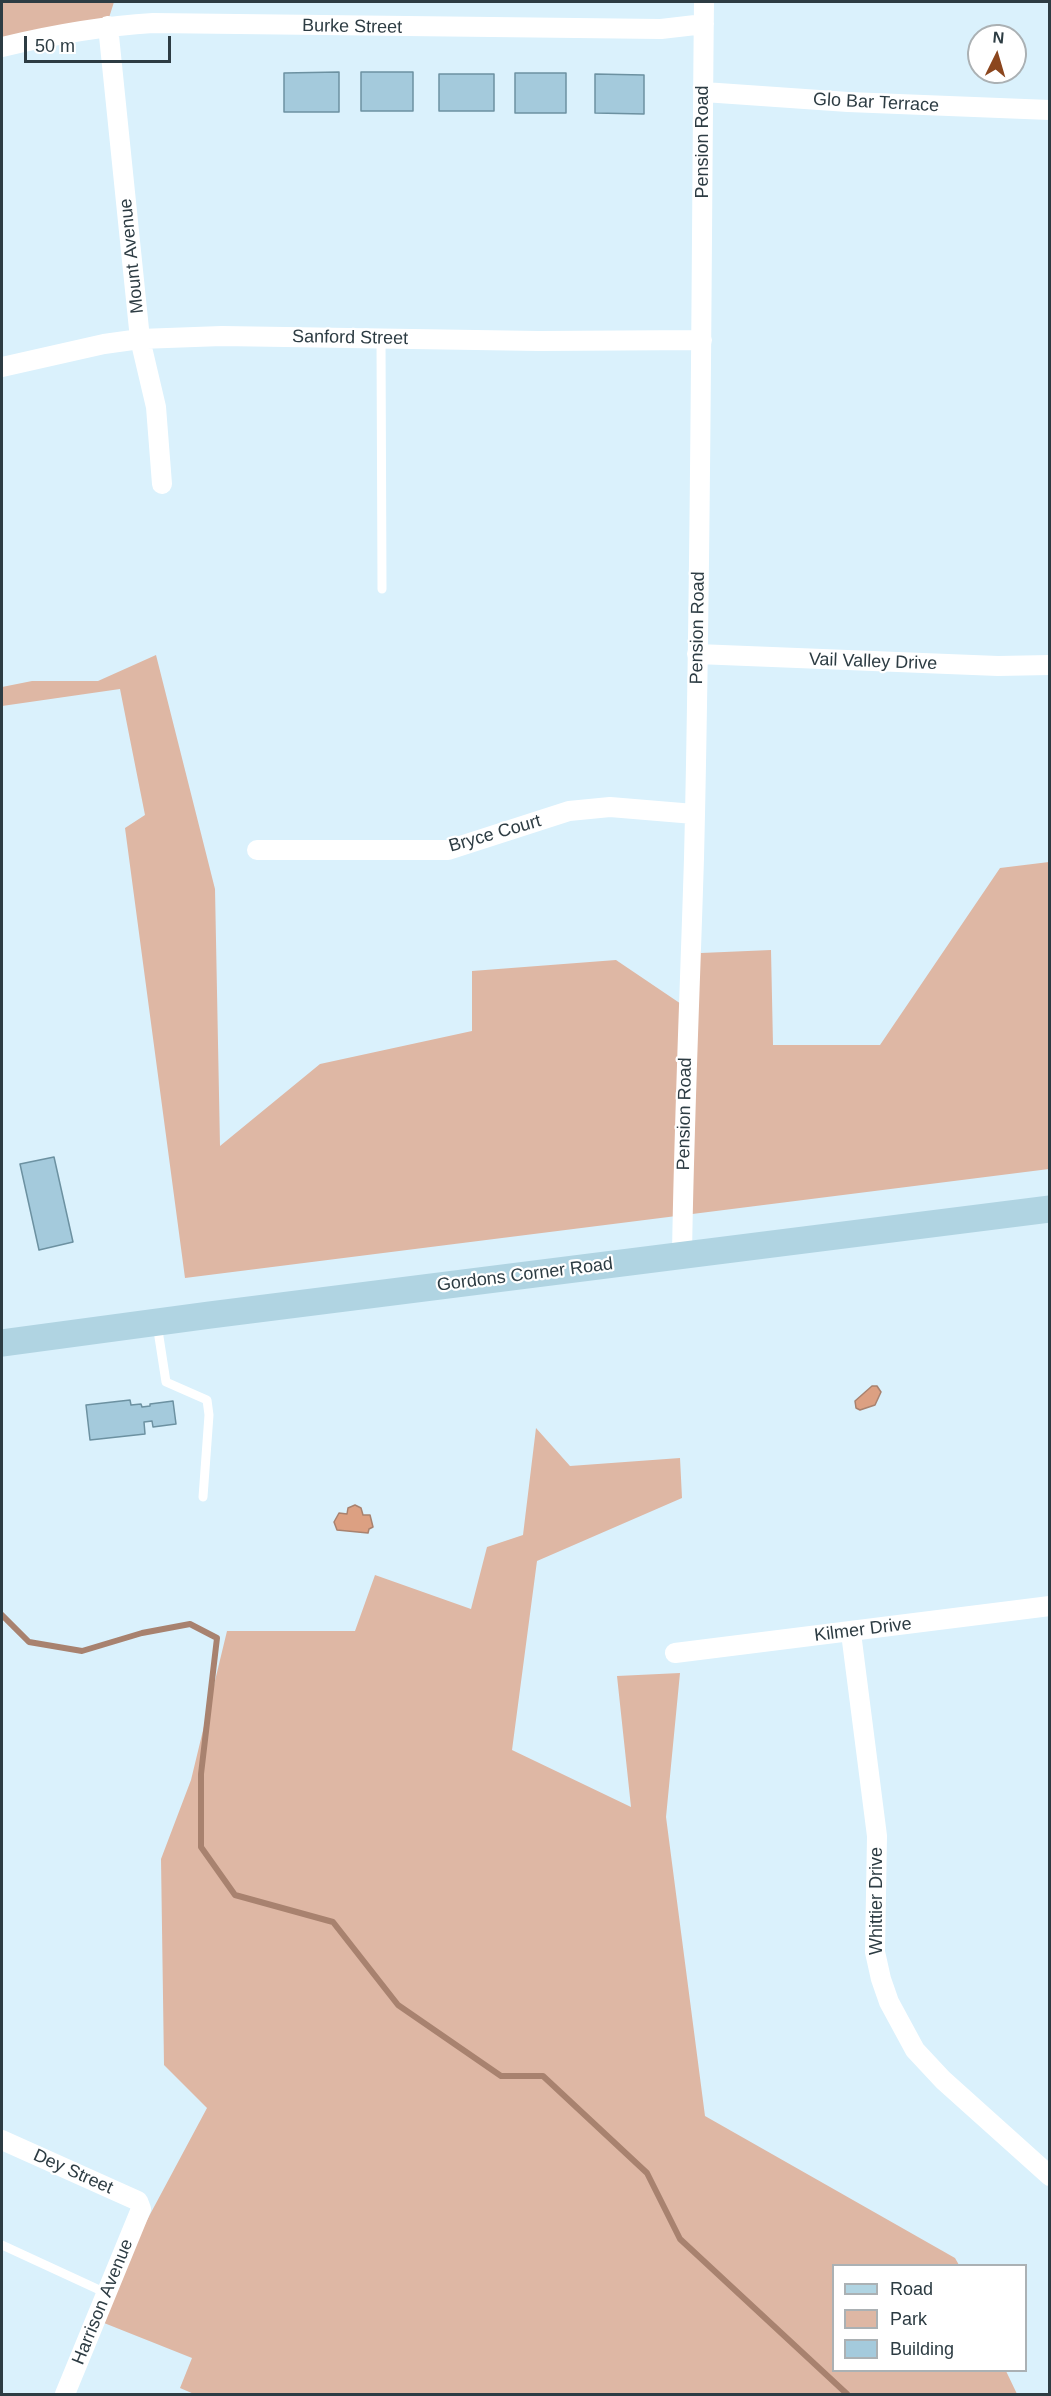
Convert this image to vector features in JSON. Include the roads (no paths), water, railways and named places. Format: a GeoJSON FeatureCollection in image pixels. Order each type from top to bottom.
{"type":"FeatureCollection","features":[{"type":"Feature","properties":{"kind":"street","name":"Pension Road"},"geometry":{"type":"LineString","coordinates":[[682,1255],[697,654],[704,2]]}},
{"type":"Feature","properties":{"kind":"street","name":"Burke Street"},"geometry":{"type":"LineString","coordinates":[[2,47],[53,35],[108,26],[153,23],[661,29],[704,24]]}},
{"type":"Feature","properties":{"kind":"street","name":"Mount Avenue"},"geometry":{"type":"LineString","coordinates":[[108,26],[140,339],[156,407],[162,484]]}},
{"type":"Feature","properties":{"kind":"street","name":"Glo Bar Terrace"},"geometry":{"type":"LineString","coordinates":[[704,92],[848,102],[1050,110]]}},
{"type":"Feature","properties":{"kind":"street","name":"Sanford Street"},"geometry":{"type":"LineString","coordinates":[[2,367],[104,344],[140,339],[222,336],[702,340]]}},
{"type":"Feature","properties":{"kind":"street","name":"Vail Valley Drive"},"geometry":{"type":"LineString","coordinates":[[697,654],[998,666],[1050,665]]}},
{"type":"Feature","properties":{"kind":"street","name":"Bryce Court"},"geometry":{"type":"LineString","coordinates":[[257,850],[448,849],[569,811],[610,807],[694,814]]}},
{"type":"Feature","properties":{"kind":"street","name":"Gordons Corner Road"},"geometry":{"type":"LineString","coordinates":[[2,1343],[1050,1209]]}},
{"type":"Feature","properties":{"kind":"street","name":"Kilmer Drive"},"geometry":{"type":"LineString","coordinates":[[675,1653],[850,1633],[1050,1606]]}},
{"type":"Feature","properties":{"kind":"street","name":"Whittier Drive"},"geometry":{"type":"LineString","coordinates":[[850,1633],[877,1836],[875,1952],[889,2002],[915,2050],[943,2080],[1050,2176]]}},
{"type":"Feature","properties":{"kind":"street","name":"Dey Street"},"geometry":{"type":"LineString","coordinates":[[2,2140],[138,2201],[141,2209]]}},
{"type":"Feature","properties":{"kind":"street","name":"Harrison Avenue"},"geometry":{"type":"LineString","coordinates":[[65,2394],[141,2209]]}},
{"type":"Feature","properties":{"kind":"lane"},"geometry":{"type":"LineString","coordinates":[[381,339],[382,589]]}},
{"type":"Feature","properties":{"kind":"lane"},"geometry":{"type":"LineString","coordinates":[[156,1322],[166,1382],[207,1400],[209,1415],[203,1497]]}},
{"type":"Feature","properties":{"kind":"lane"},"geometry":{"type":"LineString","coordinates":[[2,2246],[106,2293]]}},
{"type":"Feature","properties":{"kind":"waterway"},"geometry":{"type":"LineString","coordinates":[[2,1615],[29,1642],[82,1651],[142,1633],[190,1624],[217,1638],[201,1774],[201,1847],[235,1895],[333,1922],[398,2005],[501,2076],[543,2076],[647,2173],[680,2239],[847,2394]]}}]}
